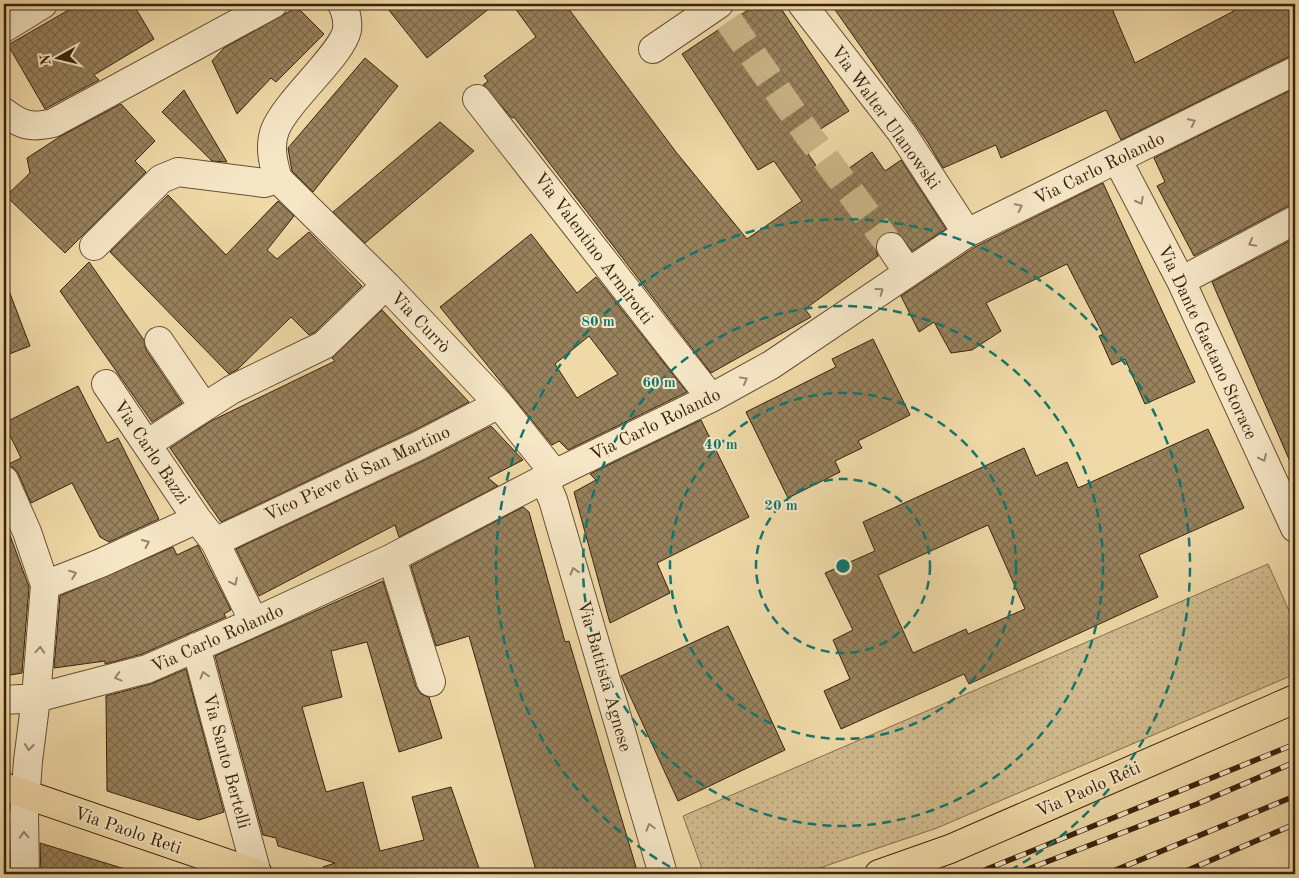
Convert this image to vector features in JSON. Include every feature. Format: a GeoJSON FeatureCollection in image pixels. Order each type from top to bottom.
{"type":"FeatureCollection","features":[{"type":"Feature","properties":{"kind":"main road","name":"Via Paolo Reti"},"geometry":{"type":"LineString","coordinates":[[879,874],[950,849],[1295,699]]}},
{"type":"Feature","properties":{"kind":"main road","name":"Via Paolo Reti"},"geometry":{"type":"LineString","coordinates":[[15,791],[258,874]]}},
{"type":"Feature","properties":{"kind":"street"},"geometry":{"type":"LineString","coordinates":[[4,28],[43,4]]}},
{"type":"Feature","properties":{"kind":"street"},"geometry":{"type":"LineString","coordinates":[[4,112],[22,124],[36,127],[53,123],[273,4]]}},
{"type":"Feature","properties":{"kind":"street"},"geometry":{"type":"LineString","coordinates":[[94,246],[161,179],[178,172],[264,183],[278,179],[272,157],[276,130],[307,85],[344,40],[347,21],[342,4]]}},
{"type":"Feature","properties":{"kind":"street","name":"Via Walter Ulanowski"},"geometry":{"type":"LineString","coordinates":[[802,4],[902,133],[968,233]]}},
{"type":"Feature","properties":{"kind":"street"},"geometry":{"type":"LineString","coordinates":[[653,49],[721,10]]}},
{"type":"Feature","properties":{"kind":"street","name":"Via Carlo Rolando"},"geometry":{"type":"LineString","coordinates":[[4,700],[36,698],[146,669],[254,622],[392,558],[549,476],[711,398],[807,342],[907,271],[968,233],[1295,72]]}},
{"type":"Feature","properties":{"kind":"street","name":"Via Valentino Armirotti"},"geometry":{"type":"LineString","coordinates":[[477,99],[711,398]]}},
{"type":"Feature","properties":{"kind":"street","name":"Via Dante Gaetano Storace"},"geometry":{"type":"LineString","coordinates":[[1117,159],[1181,281],[1295,528]]}},
{"type":"Feature","properties":{"kind":"street","name":"Via Currò"},"geometry":{"type":"LineString","coordinates":[[278,179],[386,285],[499,404],[549,476]]}},
{"type":"Feature","properties":{"kind":"street"},"geometry":{"type":"LineString","coordinates":[[1181,281],[1295,220]]}},
{"type":"Feature","properties":{"kind":"street"},"geometry":{"type":"LineString","coordinates":[[891,247],[907,271]]}},
{"type":"Feature","properties":{"kind":"street"},"geometry":{"type":"LineString","coordinates":[[147,444],[256,376],[324,345],[386,285]]}},
{"type":"Feature","properties":{"kind":"street"},"geometry":{"type":"LineString","coordinates":[[159,341],[204,407]]}},
{"type":"Feature","properties":{"kind":"street","name":"Via Carlo Bazzi"},"geometry":{"type":"LineString","coordinates":[[106,384],[197,519],[215,542],[254,622]]}},
{"type":"Feature","properties":{"kind":"street","name":"Vico Pieve di San Martino"},"geometry":{"type":"LineString","coordinates":[[215,542],[418,446],[499,404]]}},
{"type":"Feature","properties":{"kind":"street","name":"Via Battista Agnese"},"geometry":{"type":"LineString","coordinates":[[549,476],[553,500],[664,874]]}},
{"type":"Feature","properties":{"kind":"street"},"geometry":{"type":"LineString","coordinates":[[4,480],[27,532],[45,585],[36,698],[28,761],[15,791],[24,816],[25,874]]}},
{"type":"Feature","properties":{"kind":"street","name":"Via Carlo Bazzi"},"geometry":{"type":"LineString","coordinates":[[45,585],[101,563],[197,519]]}},
{"type":"Feature","properties":{"kind":"street"},"geometry":{"type":"LineString","coordinates":[[392,558],[431,682]]}},
{"type":"Feature","properties":{"kind":"street","name":"Via Santo Bertelli"},"geometry":{"type":"LineString","coordinates":[[196,647],[258,874]]}},
{"type":"Feature","properties":{"kind":"shaded area"},"geometry":{"type":"Polygon","coordinates":[[[1268,564],[1295,624],[1295,674],[937,828],[802,874],[704,874],[683,816],[1268,564]]]}},
{"type":"Feature","properties":{"kind":"building"},"geometry":{"type":"Polygon","coordinates":[[[79,4],[133,4],[154,39],[94,75],[99,80],[45,109],[8,45],[79,4]]]}},
{"type":"Feature","properties":{"kind":"building"},"geometry":{"type":"Polygon","coordinates":[[[384,4],[495,4],[427,58],[384,4]]]}},
{"type":"Feature","properties":{"kind":"building"},"geometry":{"type":"Polygon","coordinates":[[[512,4],[565,4],[676,152],[747,239],[802,201],[774,161],[758,170],[682,54],[757,4],[778,4],[849,111],[800,142],[828,183],[872,152],[885,171],[901,160],[946,229],[912,251],[898,233],[890,231],[883,234],[877,240],[875,248],[878,256],[805,309],[811,317],[711,373],[514,117],[512,118],[483,85],[488,81],[484,76],[536,37],[512,4]]]}},
{"type":"Feature","properties":{"kind":"building"},"geometry":{"type":"Polygon","coordinates":[[[831,4],[1110,4],[1135,63],[1247,4],[1295,4],[1295,56],[1288,57],[1121,140],[1106,110],[1001,158],[996,145],[943,168],[927,141],[831,4]]]}},
{"type":"Feature","properties":{"kind":"building"},"geometry":{"type":"Polygon","coordinates":[[[297,7],[324,34],[276,82],[271,78],[237,114],[212,61],[224,48],[297,7]]]}},
{"type":"Feature","properties":{"kind":"building"},"geometry":{"type":"Polygon","coordinates":[[[365,58],[398,86],[313,192],[292,171],[288,148],[365,58]]]}},
{"type":"Feature","properties":{"kind":"building"},"geometry":{"type":"Polygon","coordinates":[[[1295,88],[1295,204],[1194,256],[1157,186],[1165,182],[1154,158],[1295,88]]]}},
{"type":"Feature","properties":{"kind":"building"},"geometry":{"type":"Polygon","coordinates":[[[184,90],[227,162],[212,161],[162,112],[184,90]]]}},
{"type":"Feature","properties":{"kind":"building"},"geometry":{"type":"Polygon","coordinates":[[[121,104],[155,141],[135,161],[146,172],[65,253],[6,196],[30,173],[27,158],[61,136],[121,104]]]}},
{"type":"Feature","properties":{"kind":"building"},"geometry":{"type":"Polygon","coordinates":[[[440,122],[474,151],[365,243],[333,212],[440,122]]]}},
{"type":"Feature","properties":{"kind":"building"},"geometry":{"type":"Polygon","coordinates":[[[1103,183],[1195,382],[1145,404],[1125,359],[1112,365],[1099,336],[1103,334],[1067,264],[986,303],[1001,331],[972,350],[951,353],[934,322],[919,332],[901,296],[975,247],[1103,183]]]}},
{"type":"Feature","properties":{"kind":"building"},"geometry":{"type":"Polygon","coordinates":[[[168,195],[226,255],[278,201],[294,216],[267,250],[277,259],[309,232],[362,286],[315,332],[309,335],[291,317],[238,369],[229,374],[110,252],[168,195]]]}},
{"type":"Feature","properties":{"kind":"building"},"geometry":{"type":"Polygon","coordinates":[[[531,234],[577,293],[596,277],[687,392],[568,450],[559,441],[552,445],[440,307],[531,234]],[[589,336],[555,364],[577,398],[618,374],[589,336]]]}},
{"type":"Feature","properties":{"kind":"building"},"geometry":{"type":"Polygon","coordinates":[[[1295,238],[1295,473],[1212,282],[1295,238]]]}},
{"type":"Feature","properties":{"kind":"building"},"geometry":{"type":"Polygon","coordinates":[[[89,262],[144,340],[146,350],[182,403],[152,422],[60,291],[89,262]]]}},
{"type":"Feature","properties":{"kind":"building"},"geometry":{"type":"Polygon","coordinates":[[[4,283],[6,283],[30,346],[4,356],[4,283]]]}},
{"type":"Feature","properties":{"kind":"building"},"geometry":{"type":"Polygon","coordinates":[[[382,310],[469,402],[411,432],[221,522],[170,448],[211,421],[335,361],[332,358],[382,310]]]}},
{"type":"Feature","properties":{"kind":"building"},"geometry":{"type":"Polygon","coordinates":[[[873,339],[910,415],[858,441],[862,448],[835,461],[840,472],[788,498],[746,412],[836,367],[832,359],[873,339]]]}},
{"type":"Feature","properties":{"kind":"building"},"geometry":{"type":"Polygon","coordinates":[[[78,386],[107,443],[118,438],[159,519],[109,542],[100,537],[72,483],[31,503],[18,473],[14,468],[7,465],[21,458],[4,423],[78,386]]]}},
{"type":"Feature","properties":{"kind":"building"},"geometry":{"type":"Polygon","coordinates":[[[701,420],[749,517],[657,563],[670,593],[610,623],[574,492],[596,480],[590,474],[701,420]]]}},
{"type":"Feature","properties":{"kind":"building"},"geometry":{"type":"Polygon","coordinates":[[[491,426],[523,460],[488,478],[498,486],[399,537],[395,525],[259,596],[236,549],[425,460],[491,426]]]}},
{"type":"Feature","properties":{"kind":"building"},"geometry":{"type":"Polygon","coordinates":[[[1208,429],[1244,508],[1139,555],[1158,597],[969,684],[964,674],[841,729],[824,691],[850,679],[833,640],[853,630],[825,573],[875,551],[863,522],[1024,448],[1036,476],[1067,462],[1078,488],[1208,429]],[[988,525],[878,575],[913,653],[966,629],[968,634],[1025,609],[988,525]]]}},
{"type":"Feature","properties":{"kind":"building"},"geometry":{"type":"Polygon","coordinates":[[[523,507],[529,512],[565,642],[569,641],[638,874],[537,874],[469,636],[436,646],[411,566],[523,507]]]}},
{"type":"Feature","properties":{"kind":"building"},"geometry":{"type":"Polygon","coordinates":[[[4,519],[29,587],[22,673],[4,676],[4,519]]]}},
{"type":"Feature","properties":{"kind":"building"},"geometry":{"type":"Polygon","coordinates":[[[198,545],[231,610],[224,614],[226,617],[142,654],[105,664],[105,661],[54,668],[60,596],[173,547],[177,555],[198,545]]]}},
{"type":"Feature","properties":{"kind":"building"},"geometry":{"type":"Polygon","coordinates":[[[383,581],[416,687],[421,694],[429,697],[442,738],[399,752],[367,642],[331,651],[342,697],[302,707],[326,792],[363,782],[380,851],[424,840],[412,797],[451,787],[481,874],[324,874],[323,867],[335,863],[278,846],[276,838],[263,835],[215,656],[383,581]]]}},
{"type":"Feature","properties":{"kind":"building"},"geometry":{"type":"Polygon","coordinates":[[[728,626],[785,750],[678,801],[621,676],[728,626]]]}},
{"type":"Feature","properties":{"kind":"building"},"geometry":{"type":"Polygon","coordinates":[[[186,669],[224,812],[199,820],[107,791],[106,696],[151,684],[186,669]]]}},
{"type":"Feature","properties":{"kind":"building"},"geometry":{"type":"Polygon","coordinates":[[[4,831],[9,833],[9,874],[4,874],[4,831]]]}},
{"type":"Feature","properties":{"kind":"building"},"geometry":{"type":"Polygon","coordinates":[[[40,843],[125,869],[124,874],[41,874],[40,843]]]}},
{"type":"Feature","properties":{"kind":"tunnel"},"geometry":{"type":"LineString","coordinates":[[729,21],[809,136],[891,247]]}},
{"type":"Feature","properties":{"kind":"railway"},"geometry":{"type":"LineString","coordinates":[[975,874],[1295,744]]}},
{"type":"Feature","properties":{"kind":"railway"},"geometry":{"type":"LineString","coordinates":[[1015,874],[1197,804],[1295,762]]}},
{"type":"Feature","properties":{"kind":"railway"},"geometry":{"type":"LineString","coordinates":[[1106,874],[1295,796]]}},
{"type":"Feature","properties":{"kind":"railway"},"geometry":{"type":"LineString","coordinates":[[1179,874],[1295,824]]}}]}
